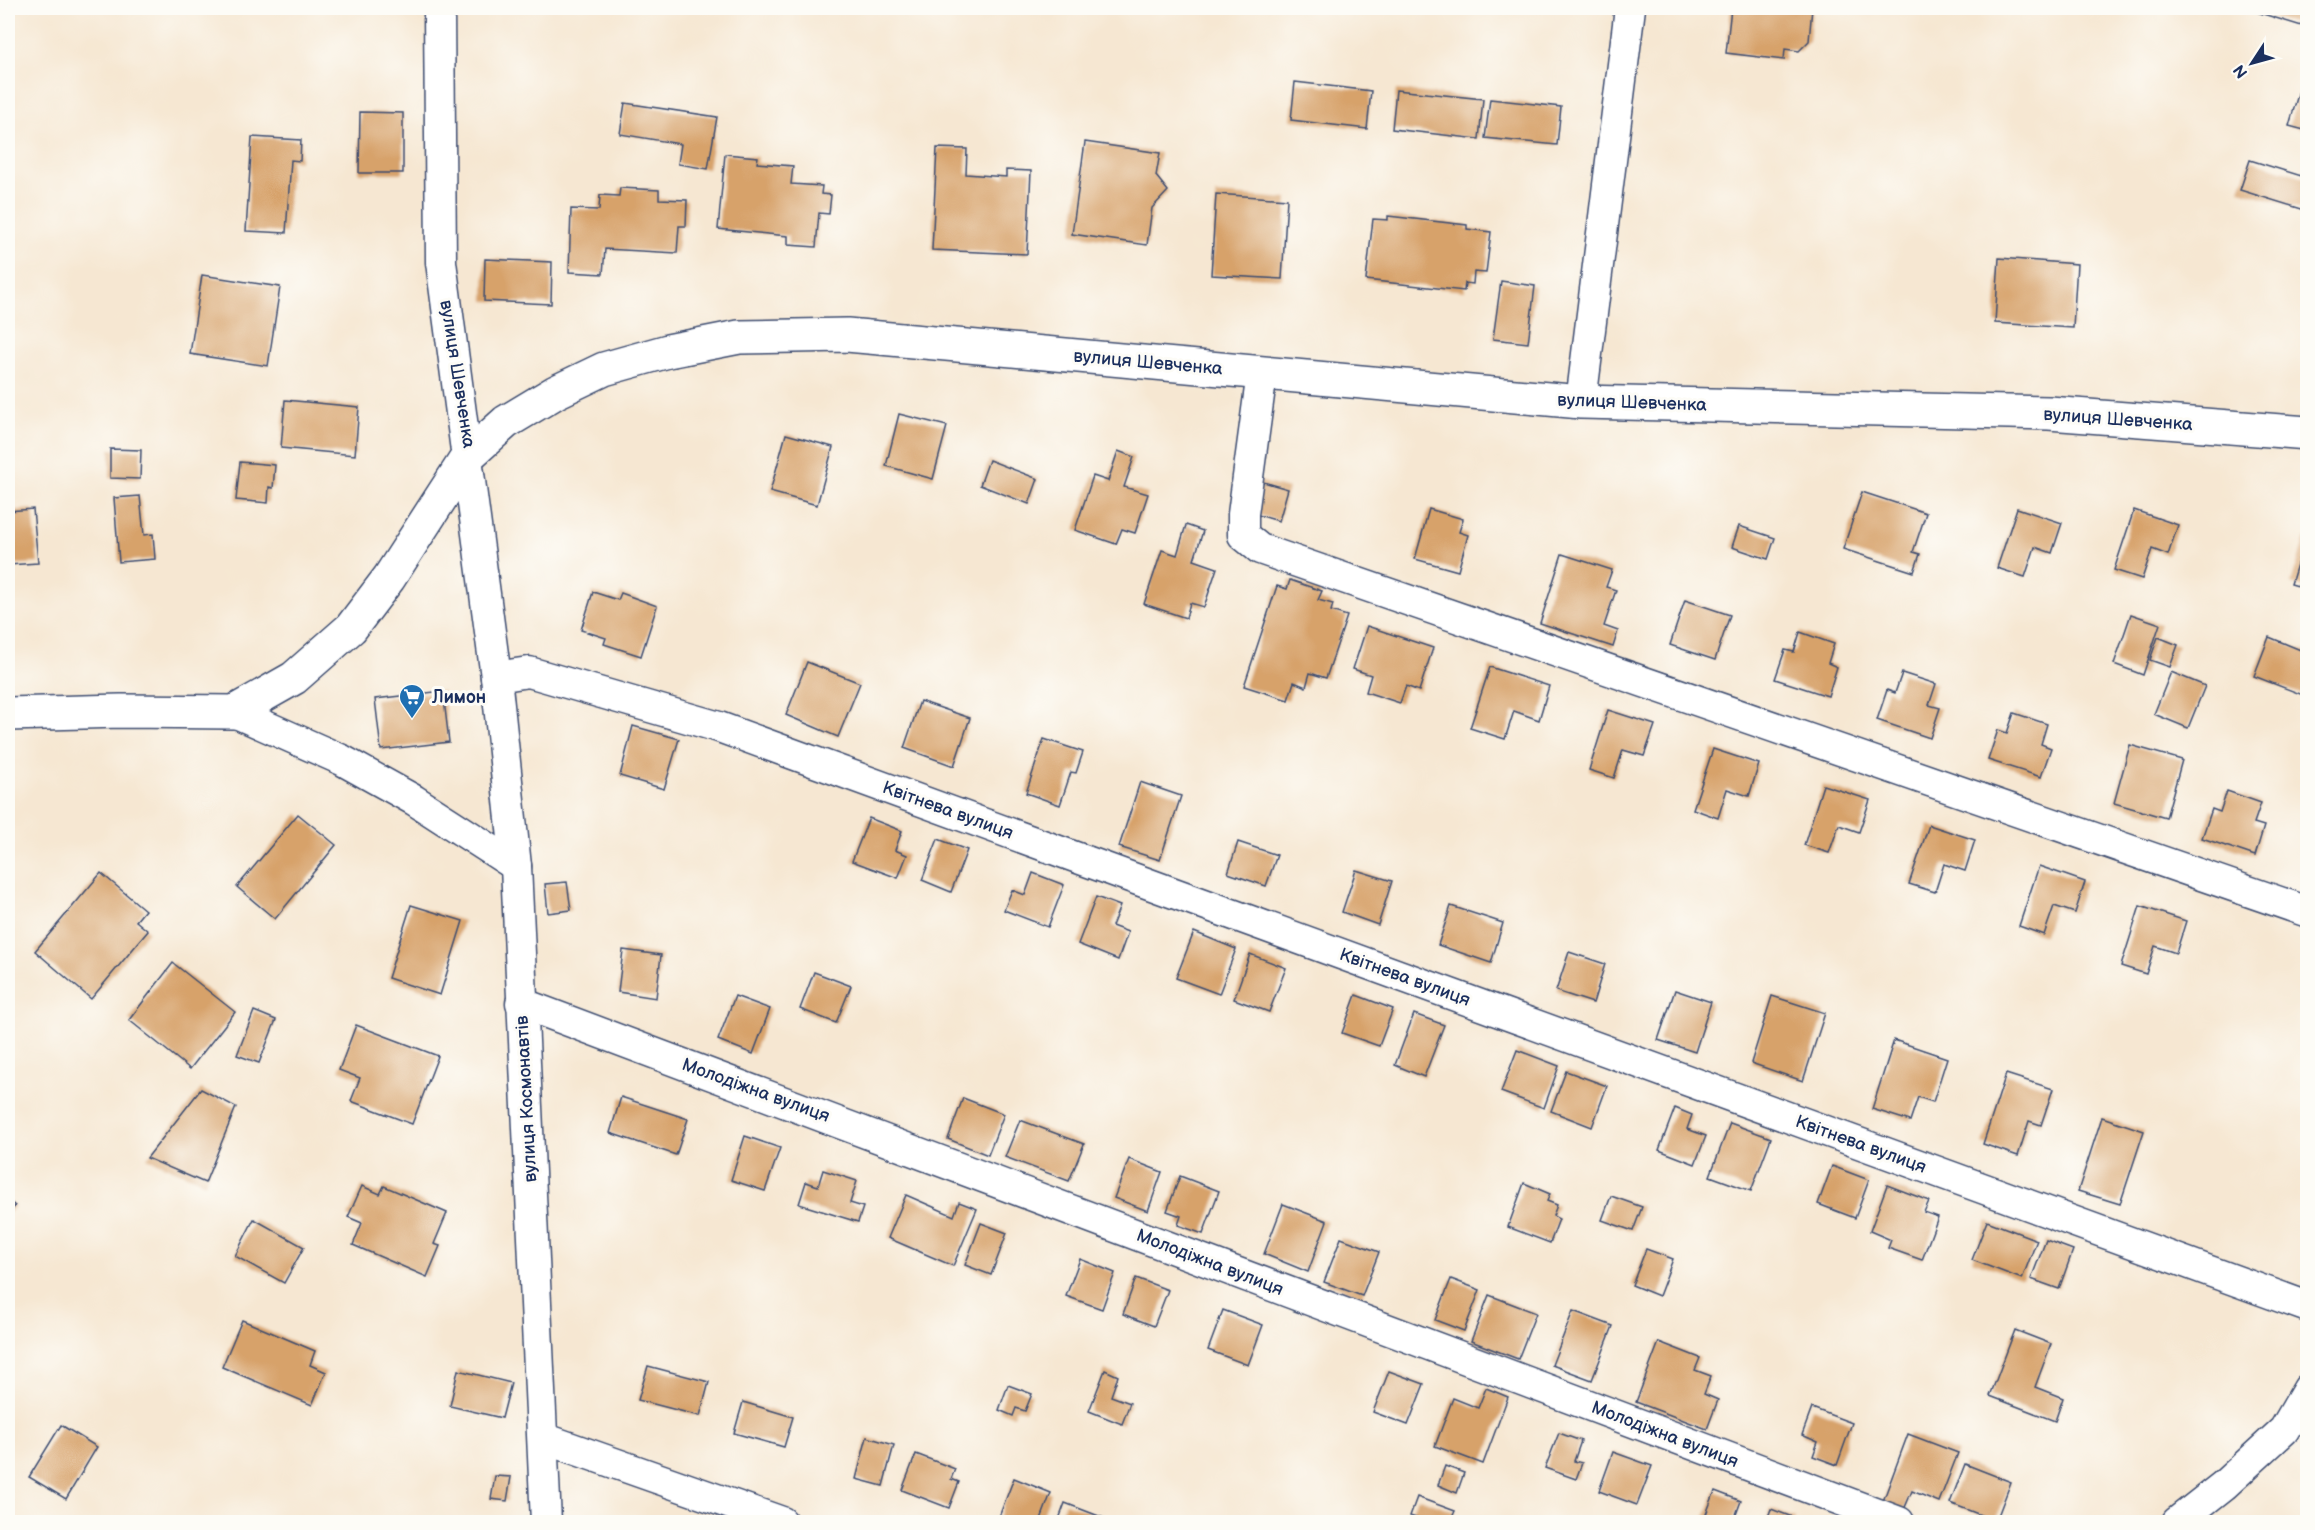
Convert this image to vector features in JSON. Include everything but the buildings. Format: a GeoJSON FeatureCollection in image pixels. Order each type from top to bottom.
{"type":"FeatureCollection","features":[{"type":"Feature","properties":{"kind":"street","name":"вулиця Шевченка"},"geometry":{"type":"LineString","coordinates":[[439,8],[441,262],[468,456]]}},
{"type":"Feature","properties":{"kind":"street"},"geometry":{"type":"LineString","coordinates":[[1581,402],[1630,8]]}},
{"type":"Feature","properties":{"kind":"street","name":"вулиця Шевченка"},"geometry":{"type":"LineString","coordinates":[[468,456],[506,422],[556,392],[604,369],[668,351],[739,337],[848,335],[1581,402],[2049,413],[2307,433]]}},
{"type":"Feature","properties":{"kind":"street"},"geometry":{"type":"LineString","coordinates":[[1262,373],[1243,514],[1243,535],[1260,549],[2307,912]]}},
{"type":"Feature","properties":{"kind":"street","name":"вулиця Космонавтів"},"geometry":{"type":"LineString","coordinates":[[468,456],[496,676],[516,866],[546,1522]]}},
{"type":"Feature","properties":{"kind":"street"},"geometry":{"type":"LineString","coordinates":[[234,712],[294,678],[351,628],[389,578],[468,456]]}},
{"type":"Feature","properties":{"kind":"street","name":"Квітнева вулиця"},"geometry":{"type":"LineString","coordinates":[[496,676],[528,672],[719,727],[2307,1307]]}},
{"type":"Feature","properties":{"kind":"street"},"geometry":{"type":"LineString","coordinates":[[8,714],[121,711],[234,712],[342,760],[414,800],[516,866]]}},
{"type":"Feature","properties":{"kind":"street","name":"Молодіжна вулиця"},"geometry":{"type":"LineString","coordinates":[[521,1003],[1899,1522]]}},
{"type":"Feature","properties":{"kind":"street"},"geometry":{"type":"LineString","coordinates":[[2176,1522],[2224,1485],[2284,1430],[2307,1389]]}},
{"type":"Feature","properties":{"kind":"street"},"geometry":{"type":"LineString","coordinates":[[543,1438],[782,1522]]}},
{"type":"Feature","properties":{"kind":"place","name":"Лимон"},"geometry":{"type":"Point","coordinates":[412,720]}}]}
